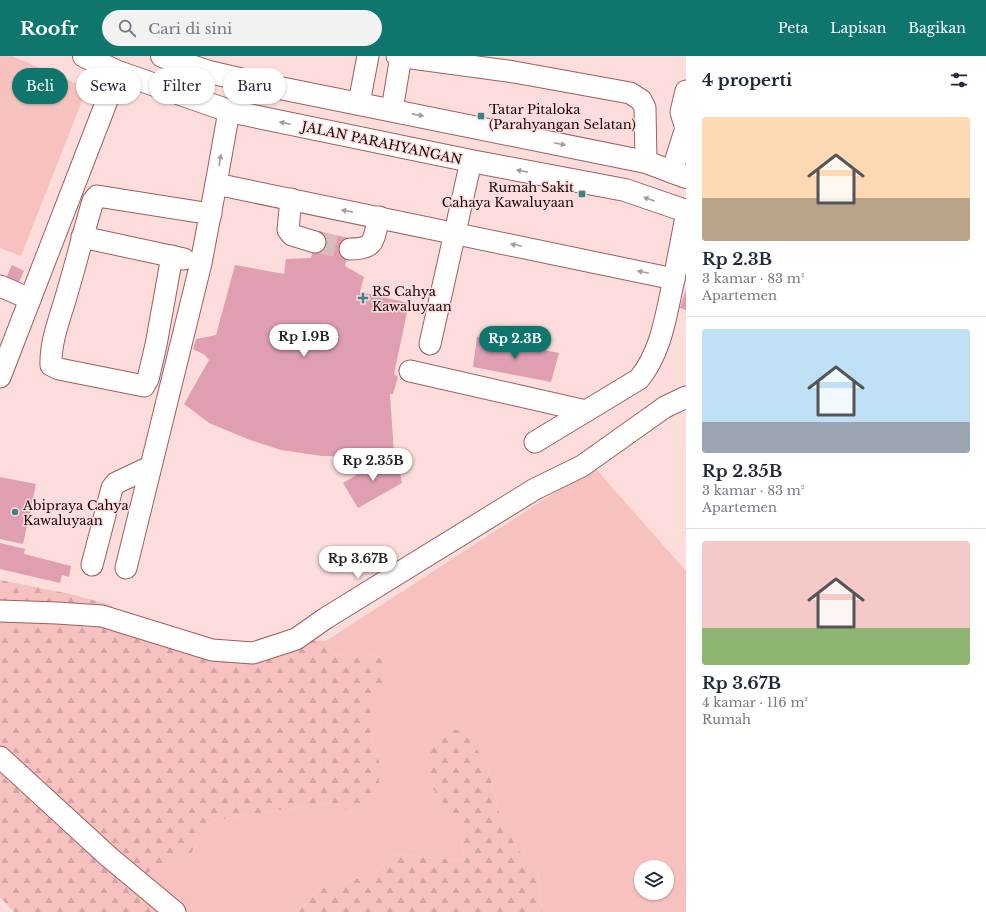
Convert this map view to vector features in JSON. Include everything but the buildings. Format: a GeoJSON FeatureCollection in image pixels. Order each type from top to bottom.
{"type":"FeatureCollection","features":[{"type":"Feature","properties":{"kind":"main road","name":"JALAN PARAHYANGAN"},"geometry":{"type":"LineString","coordinates":[[84,56],[110,68]]}},
{"type":"Feature","properties":{"kind":"main road"},"geometry":{"type":"LineString","coordinates":[[162,56],[209,72],[270,86],[646,162],[679,174]]}},
{"type":"Feature","properties":{"kind":"main road","name":"JALAN PARAHYANGAN"},"geometry":{"type":"LineString","coordinates":[[141,80],[229,111],[471,162],[624,190],[686,211]]}},
{"type":"Feature","properties":{"kind":"street"},"geometry":{"type":"LineString","coordinates":[[359,103],[368,56]]}},
{"type":"Feature","properties":{"kind":"street"},"geometry":{"type":"LineString","coordinates":[[392,110],[399,56],[514,72],[630,93],[641,100],[645,108],[646,162]]}},
{"type":"Feature","properties":{"kind":"street"},"geometry":{"type":"LineString","coordinates":[[679,174],[685,131],[681,112],[686,92]]}},
{"type":"Feature","properties":{"kind":"street"},"geometry":{"type":"LineString","coordinates":[[0,378],[106,104]]}},
{"type":"Feature","properties":{"kind":"street"},"geometry":{"type":"LineString","coordinates":[[126,568],[201,263],[229,111]]}},
{"type":"Feature","properties":{"kind":"street"},"geometry":{"type":"LineString","coordinates":[[430,344],[471,162]]}},
{"type":"Feature","properties":{"kind":"street"},"geometry":{"type":"LineString","coordinates":[[216,184],[674,279]]}},
{"type":"Feature","properties":{"kind":"street"},"geometry":{"type":"LineString","coordinates":[[172,256],[148,379],[144,386],[137,386],[51,365],[50,355],[82,237],[97,196],[211,214]]}},
{"type":"Feature","properties":{"kind":"street"},"geometry":{"type":"LineString","coordinates":[[291,200],[288,230],[292,235],[315,242]]}},
{"type":"Feature","properties":{"kind":"street"},"geometry":{"type":"LineString","coordinates":[[350,249],[364,249],[370,245],[379,217]]}},
{"type":"Feature","properties":{"kind":"street"},"geometry":{"type":"LineString","coordinates":[[535,442],[639,379],[650,366],[657,350],[674,279],[686,217]]}},
{"type":"Feature","properties":{"kind":"street"},"geometry":{"type":"LineString","coordinates":[[82,237],[201,263]]}},
{"type":"Feature","properties":{"kind":"street"},"geometry":{"type":"LineString","coordinates":[[0,286],[30,299]]}},
{"type":"Feature","properties":{"kind":"street"},"geometry":{"type":"LineString","coordinates":[[410,371],[586,411]]}},
{"type":"Feature","properties":{"kind":"street"},"geometry":{"type":"LineString","coordinates":[[0,611],[57,612],[102,616],[212,650],[253,653],[289,642],[535,489],[582,466],[665,407],[686,398]]}},
{"type":"Feature","properties":{"kind":"street"},"geometry":{"type":"LineString","coordinates":[[92,565],[112,488],[116,483],[150,467]]}},
{"type":"Feature","properties":{"kind":"street"},"geometry":{"type":"LineString","coordinates":[[0,757],[110,857],[174,912]]}},
{"type":"Feature","properties":{"kind":"green space"},"geometry":{"type":"Polygon","coordinates":[[[0,56],[12,56],[40,68],[12,68],[12,104],[68,104],[68,80],[76,83],[76,104],[81,104],[21,256],[0,248],[0,56]]]}},
{"type":"Feature","properties":{"kind":"green space"},"geometry":{"type":"Polygon","coordinates":[[[594,467],[686,571],[686,912],[542,912],[538,873],[516,847],[498,810],[488,768],[423,773],[457,825],[465,861],[395,854],[374,874],[319,889],[298,912],[169,912],[146,874],[165,862],[190,855],[211,821],[333,803],[355,812],[379,761],[370,733],[370,709],[389,682],[380,657],[359,652],[333,656],[326,641],[594,467]]]}},
{"type":"Feature","properties":{"kind":"green space"},"geometry":{"type":"Polygon","coordinates":[[[0,580],[70,594],[111,605],[130,633],[226,653],[283,639],[326,641],[333,656],[359,652],[380,657],[390,682],[370,710],[370,733],[379,761],[379,795],[354,812],[333,803],[211,821],[190,855],[165,862],[146,874],[169,912],[14,912],[0,897],[0,580]]]}},
{"type":"Feature","properties":{"kind":"green space"},"geometry":{"type":"Polygon","coordinates":[[[439,727],[466,732],[488,768],[498,810],[516,847],[538,873],[542,912],[298,912],[319,889],[374,874],[395,854],[465,861],[457,825],[423,773],[439,727]]]}},
{"type":"Feature","properties":{"kind":"tunnel"},"geometry":{"type":"LineString","coordinates":[[315,242],[350,249]]}},
{"type":"Feature","properties":{"kind":"place","name":"Tatar Pitaloka (Parahyangan Selatan)"},"geometry":{"type":"Point","coordinates":[481,116]}},
{"type":"Feature","properties":{"kind":"place","name":"Rumah Sakit Cahaya Kawaluyaan"},"geometry":{"type":"Point","coordinates":[582,194]}},
{"type":"Feature","properties":{"kind":"place","name":"RS Cahya Kawaluyaan"},"geometry":{"type":"Point","coordinates":[363,298]}},
{"type":"Feature","properties":{"kind":"place","name":"Abipraya Cahya Kawaluyaan"},"geometry":{"type":"Point","coordinates":[15,512]}}]}
